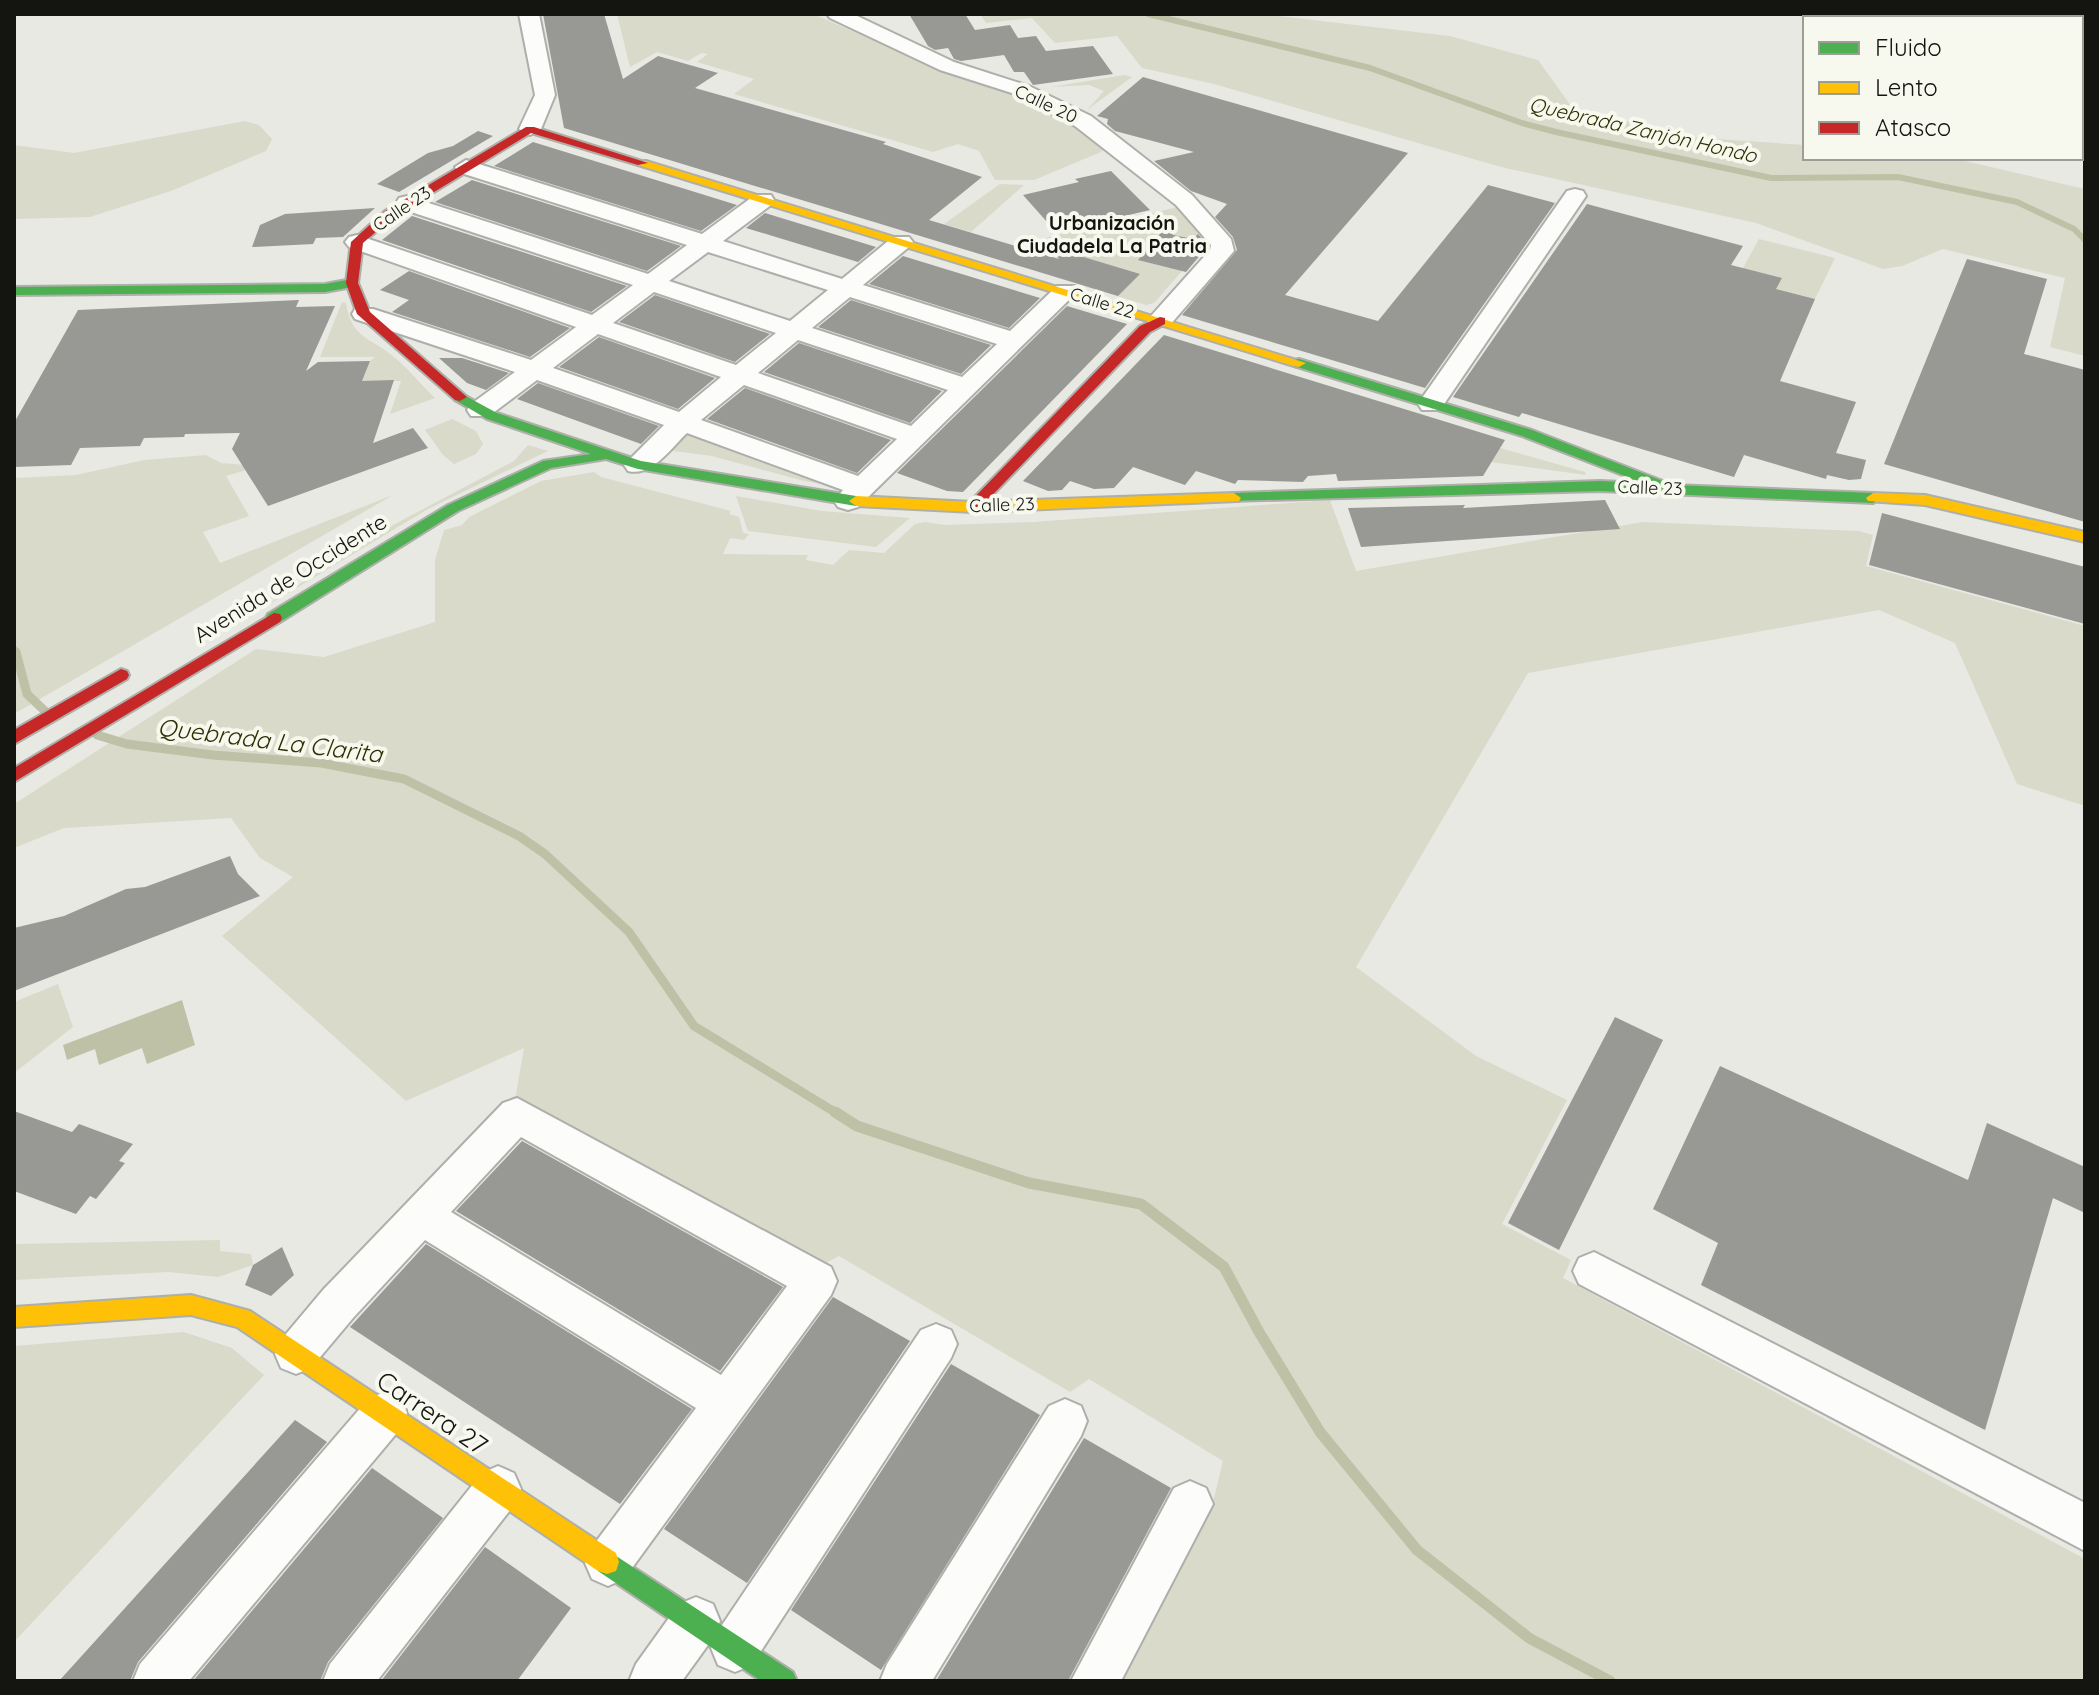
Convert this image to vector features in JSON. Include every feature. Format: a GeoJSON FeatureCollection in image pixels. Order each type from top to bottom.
{"type":"FeatureCollection","features":[{"type":"Feature","properties":{"kind":"main road","name":"Calle 23"},"geometry":{"type":"LineString","coordinates":[[530,129],[407,203],[357,242],[352,283],[364,314],[454,393],[486,413],[606,457],[638,465],[973,507],[1600,486],[1925,500],[2085,537]]}},
{"type":"Feature","properties":{"kind":"main road","name":"Calle 22"},"geometry":{"type":"LineString","coordinates":[[530,129],[1527,433],[1671,489]]}},
{"type":"Feature","properties":{"kind":"main road"},"geometry":{"type":"LineString","coordinates":[[14,291],[298,289],[352,283]]}},
{"type":"Feature","properties":{"kind":"main road"},"geometry":{"type":"LineString","coordinates":[[973,507],[1145,329],[1160,321]]}},
{"type":"Feature","properties":{"kind":"main road"},"geometry":{"type":"LineString","coordinates":[[486,413],[506,436],[508,445]]}},
{"type":"Feature","properties":{"kind":"main road","name":"Avenida de Occidente"},"geometry":{"type":"LineString","coordinates":[[14,776],[406,534],[484,492],[548,464],[575,458],[606,457]]}},
{"type":"Feature","properties":{"kind":"main road"},"geometry":{"type":"LineString","coordinates":[[1598,459],[1607,479],[1600,486]]}},
{"type":"Feature","properties":{"kind":"main road"},"geometry":{"type":"LineString","coordinates":[[14,738],[137,666]]}},
{"type":"Feature","properties":{"kind":"main road","name":"Carrera 27"},"geometry":{"type":"LineString","coordinates":[[14,1317],[191,1305],[242,1318],[784,1681]]}},
{"type":"Feature","properties":{"kind":"street"},"geometry":{"type":"LineString","coordinates":[[529,14],[545,95],[530,129]]}},
{"type":"Feature","properties":{"kind":"street","name":"Calle 20"},"geometry":{"type":"LineString","coordinates":[[837,14],[947,66],[1022,90],[1083,121],[1184,200],[1223,244],[1222,251],[1160,321]]}},
{"type":"Feature","properties":{"kind":"street"},"geometry":{"type":"LineString","coordinates":[[466,167],[1014,341]]}},
{"type":"Feature","properties":{"kind":"street"},"geometry":{"type":"LineString","coordinates":[[1431,404],[1575,196]]}},
{"type":"Feature","properties":{"kind":"street"},"geometry":{"type":"LineString","coordinates":[[486,413],[535,370],[763,200]]}},
{"type":"Feature","properties":{"kind":"street"},"geometry":{"type":"LineString","coordinates":[[407,203],[966,387]]}},
{"type":"Feature","properties":{"kind":"street"},"geometry":{"type":"LineString","coordinates":[[357,242],[915,436]]}},
{"type":"Feature","properties":{"kind":"street"},"geometry":{"type":"LineString","coordinates":[[638,465],[682,423],[901,242]]}},
{"type":"Feature","properties":{"kind":"street"},"geometry":{"type":"LineString","coordinates":[[364,314],[535,370],[682,423],[855,494],[1066,291]]}},
{"type":"Feature","properties":{"kind":"street"},"geometry":{"type":"LineString","coordinates":[[296,1354],[338,1304],[517,1115],[816,1281],[608,1563]]}},
{"type":"Feature","properties":{"kind":"street"},"geometry":{"type":"LineString","coordinates":[[422,1216],[726,1402]]}},
{"type":"Feature","properties":{"kind":"street"},"geometry":{"type":"LineString","coordinates":[[1594,1271],[2085,1528]]}},
{"type":"Feature","properties":{"kind":"street"},"geometry":{"type":"LineString","coordinates":[[735,1648],[936,1344]]}},
{"type":"Feature","properties":{"kind":"street"},"geometry":{"type":"LineString","coordinates":[[157,1681],[385,1413]]}},
{"type":"Feature","properties":{"kind":"street"},"geometry":{"type":"LineString","coordinates":[[904,1681],[1065,1421]]}},
{"type":"Feature","properties":{"kind":"street"},"geometry":{"type":"LineString","coordinates":[[347,1681],[498,1489]]}},
{"type":"Feature","properties":{"kind":"street"},"geometry":{"type":"LineString","coordinates":[[1095,1681],[1190,1504]]}},
{"type":"Feature","properties":{"kind":"street"},"geometry":{"type":"LineString","coordinates":[[653,1681],[696,1621]]}},
{"type":"Feature","properties":{"kind":"shaded area"},"geometry":{"type":"Polygon","coordinates":[[[617,14],[813,14],[940,69],[1017,95],[1074,123],[1105,147],[1101,152],[1034,180],[995,180],[979,151],[958,144],[933,152],[734,94],[754,79],[697,62],[708,54],[701,53],[688,61],[657,52],[630,67],[617,14]]]}},
{"type":"Feature","properties":{"kind":"shaded area"},"geometry":{"type":"Polygon","coordinates":[[[980,14],[1262,14],[1450,36],[1538,60],[1571,106],[1686,137],[1803,145],[1803,160],[1961,160],[2085,189],[2085,356],[2050,347],[2065,278],[1943,249],[1902,266],[1883,269],[1756,223],[1501,167],[1214,84],[1142,68],[1117,36],[1055,43],[1032,18],[986,23],[980,14]]]}},
{"type":"Feature","properties":{"kind":"shaded area"},"geometry":{"type":"Polygon","coordinates":[[[1124,75],[1132,77],[1087,110],[1104,91],[1089,85],[1051,87],[1124,75]]]}},
{"type":"Feature","properties":{"kind":"shaded area"},"geometry":{"type":"Polygon","coordinates":[[[245,121],[259,125],[272,139],[266,151],[171,191],[90,217],[14,219],[14,145],[74,153],[245,121]]]}},
{"type":"Feature","properties":{"kind":"shaded area"},"geometry":{"type":"Polygon","coordinates":[[[1000,184],[1024,185],[971,232],[944,224],[1000,184]]]}},
{"type":"Feature","properties":{"kind":"shaded area"},"geometry":{"type":"Polygon","coordinates":[[[1178,207],[1204,238],[1204,246],[1154,303],[1146,305],[1087,287],[1090,284],[1120,293],[1139,274],[1080,285],[1069,280],[1083,265],[1027,249],[1049,237],[1178,207]]]}},
{"type":"Feature","properties":{"kind":"shaded area"},"geometry":{"type":"Polygon","coordinates":[[[1759,239],[1835,258],[1815,299],[1776,289],[1743,268],[1759,239]]]}},
{"type":"Feature","properties":{"kind":"shaded area"},"geometry":{"type":"Polygon","coordinates":[[[342,302],[346,303],[358,331],[386,350],[435,398],[390,414],[401,381],[362,381],[370,361],[375,357],[320,357],[342,302]]]}},
{"type":"Feature","properties":{"kind":"shaded area"},"geometry":{"type":"Polygon","coordinates":[[[452,419],[476,431],[483,444],[476,454],[454,464],[443,455],[425,430],[452,419]]]}},
{"type":"Feature","properties":{"kind":"shaded area"},"geometry":{"type":"Polygon","coordinates":[[[685,426],[851,489],[804,481],[712,456],[658,449],[685,426]]]}},
{"type":"Feature","properties":{"kind":"shaded area"},"geometry":{"type":"Polygon","coordinates":[[[528,445],[548,451],[428,509],[235,625],[393,525],[514,461],[528,445]]]}},
{"type":"Feature","properties":{"kind":"shaded area"},"geometry":{"type":"Polygon","coordinates":[[[1500,448],[1585,472],[1586,475],[1491,462],[1500,448]]]}},
{"type":"Feature","properties":{"kind":"shaded area"},"geometry":{"type":"Polygon","coordinates":[[[206,455],[221,463],[260,466],[226,476],[249,516],[203,532],[220,563],[393,495],[14,714],[14,478],[76,475],[144,460],[206,455]]]}},
{"type":"Feature","properties":{"kind":"shaded area"},"geometry":{"type":"Polygon","coordinates":[[[594,472],[601,477],[731,511],[729,514],[739,517],[743,533],[749,534],[744,540],[730,538],[723,554],[808,555],[806,560],[833,565],[849,550],[884,553],[915,524],[925,522],[945,525],[1034,522],[1330,500],[1356,571],[1643,522],[1859,531],[1873,535],[1866,566],[2085,626],[2085,806],[2017,784],[1955,643],[1879,610],[1528,673],[1356,967],[1476,1056],[1567,1100],[1502,1224],[1571,1260],[1563,1278],[2085,1559],[2085,1681],[1123,1681],[1214,1498],[1223,1461],[1089,1379],[1070,1392],[839,1256],[815,1269],[514,1106],[524,1048],[406,1101],[222,936],[293,877],[260,858],[231,818],[64,828],[14,848],[14,804],[256,649],[324,657],[435,622],[435,560],[444,530],[462,525],[469,517],[541,481],[594,472]]]}},
{"type":"Feature","properties":{"kind":"shaded area"},"geometry":{"type":"Polygon","coordinates":[[[736,496],[822,511],[910,518],[876,547],[748,531],[736,496]]]}},
{"type":"Feature","properties":{"kind":"shaded area"},"geometry":{"type":"Polygon","coordinates":[[[58,984],[73,1027],[14,1073],[14,1002],[58,984]]]}},
{"type":"Feature","properties":{"kind":"shaded area"},"geometry":{"type":"Polygon","coordinates":[[[182,1000],[195,1045],[147,1064],[142,1048],[99,1065],[95,1049],[67,1060],[63,1045],[182,1000]]]}},
{"type":"Feature","properties":{"kind":"shaded area"},"geometry":{"type":"Polygon","coordinates":[[[220,1240],[220,1251],[251,1254],[253,1265],[218,1277],[168,1272],[14,1280],[14,1244],[220,1240]]]}},
{"type":"Feature","properties":{"kind":"shaded area"},"geometry":{"type":"Polygon","coordinates":[[[184,1332],[232,1348],[264,1375],[14,1642],[14,1346],[184,1332]]]}},
{"type":"Feature","properties":{"kind":"building"},"geometry":{"type":"Polygon","coordinates":[[[543,14],[604,14],[623,79],[658,56],[718,73],[695,88],[886,142],[883,144],[982,177],[929,220],[1059,259],[1047,246],[1140,274],[1118,296],[564,128],[543,14]]]}},
{"type":"Feature","properties":{"kind":"building"},"geometry":{"type":"Polygon","coordinates":[[[909,14],[965,14],[975,30],[1010,25],[1018,38],[1036,36],[1046,51],[1093,46],[1113,74],[1033,85],[1024,72],[1014,72],[1004,55],[961,61],[954,59],[948,48],[935,50],[928,46],[909,14]]]}},
{"type":"Feature","properties":{"kind":"building"},"geometry":{"type":"Polygon","coordinates":[[[1143,77],[1408,153],[1285,295],[1378,321],[1488,185],[1555,203],[1425,388],[1182,315],[1237,250],[1233,237],[1215,217],[1227,204],[1191,191],[1154,161],[1194,152],[1115,131],[1107,124],[1108,119],[1097,116],[1143,77]]]}},
{"type":"Feature","properties":{"kind":"building"},"geometry":{"type":"Polygon","coordinates":[[[478,131],[493,136],[399,192],[377,184],[428,153],[453,146],[478,131]]]}},
{"type":"Feature","properties":{"kind":"building"},"geometry":{"type":"Polygon","coordinates":[[[533,142],[737,205],[701,231],[494,166],[533,142]]]}},
{"type":"Feature","properties":{"kind":"building"},"geometry":{"type":"Polygon","coordinates":[[[1111,171],[1150,210],[1056,232],[1023,195],[1079,182],[1075,179],[1111,171]]]}},
{"type":"Feature","properties":{"kind":"building"},"geometry":{"type":"Polygon","coordinates":[[[472,180],[681,246],[647,271],[435,202],[472,180]]]}},
{"type":"Feature","properties":{"kind":"building"},"geometry":{"type":"Polygon","coordinates":[[[1587,204],[1743,246],[1731,265],[1782,278],[1776,289],[1815,299],[1780,381],[1856,402],[1836,453],[1866,460],[1861,479],[1827,475],[1826,479],[1744,455],[1734,477],[1522,413],[1519,417],[1453,397],[1587,204]]]}},
{"type":"Feature","properties":{"kind":"building"},"geometry":{"type":"Polygon","coordinates":[[[375,208],[343,237],[316,238],[313,244],[252,247],[260,225],[285,214],[375,208]]]}},
{"type":"Feature","properties":{"kind":"building"},"geometry":{"type":"Polygon","coordinates":[[[765,213],[876,247],[858,262],[746,228],[765,213]]]}},
{"type":"Feature","properties":{"kind":"building"},"geometry":{"type":"Polygon","coordinates":[[[412,216],[627,286],[591,312],[382,240],[412,216]]]}},
{"type":"Feature","properties":{"kind":"building"},"geometry":{"type":"Polygon","coordinates":[[[1166,227],[1173,235],[1193,239],[1198,234],[1208,246],[1186,272],[1138,260],[1166,227]]]}},
{"type":"Feature","properties":{"kind":"building"},"geometry":{"type":"Polygon","coordinates":[[[903,256],[1040,298],[1009,328],[869,284],[903,256]]]}},
{"type":"Feature","properties":{"kind":"building"},"geometry":{"type":"Polygon","coordinates":[[[1967,259],[2047,279],[2024,354],[2085,370],[2085,522],[1884,464],[1967,259]]]}},
{"type":"Feature","properties":{"kind":"building"},"geometry":{"type":"Polygon","coordinates":[[[409,271],[570,328],[530,357],[392,312],[409,300],[380,290],[409,271]]]}},
{"type":"Feature","properties":{"kind":"building"},"geometry":{"type":"Polygon","coordinates":[[[655,295],[770,334],[735,362],[619,322],[655,295]]]}},
{"type":"Feature","properties":{"kind":"building"},"geometry":{"type":"Polygon","coordinates":[[[299,300],[296,307],[335,306],[306,371],[318,362],[370,361],[362,381],[394,380],[373,443],[413,428],[428,448],[268,506],[232,449],[240,433],[144,438],[140,446],[80,448],[71,465],[14,467],[14,423],[78,310],[299,300]]]}},
{"type":"Feature","properties":{"kind":"building"},"geometry":{"type":"Polygon","coordinates":[[[851,300],[991,345],[961,374],[818,327],[851,300]]]}},
{"type":"Feature","properties":{"kind":"building"},"geometry":{"type":"Polygon","coordinates":[[[1067,306],[1127,324],[963,492],[947,491],[897,473],[1067,306]]]}},
{"type":"Feature","properties":{"kind":"building"},"geometry":{"type":"Polygon","coordinates":[[[1164,335],[1505,440],[1483,476],[1338,481],[1336,474],[1308,476],[1303,482],[1238,480],[1235,484],[1196,471],[1185,485],[1133,467],[1114,488],[1094,489],[1070,481],[1062,490],[1048,491],[1023,481],[1164,335]]]}},
{"type":"Feature","properties":{"kind":"building"},"geometry":{"type":"Polygon","coordinates":[[[599,337],[715,378],[678,409],[559,367],[599,337]]]}},
{"type":"Feature","properties":{"kind":"building"},"geometry":{"type":"Polygon","coordinates":[[[799,343],[942,391],[910,423],[764,372],[799,343]]]}},
{"type":"Feature","properties":{"kind":"building"},"geometry":{"type":"Polygon","coordinates":[[[439,358],[462,358],[509,373],[486,390],[467,383],[439,358]]]}},
{"type":"Feature","properties":{"kind":"building"},"geometry":{"type":"Polygon","coordinates":[[[538,383],[659,426],[641,444],[517,399],[538,383]]]}},
{"type":"Feature","properties":{"kind":"building"},"geometry":{"type":"Polygon","coordinates":[[[745,388],[891,440],[857,473],[707,419],[745,388]]]}},
{"type":"Feature","properties":{"kind":"building"},"geometry":{"type":"Polygon","coordinates":[[[1605,500],[1620,529],[1361,547],[1348,508],[1465,505],[1463,508],[1605,500]]]}},
{"type":"Feature","properties":{"kind":"building"},"geometry":{"type":"Polygon","coordinates":[[[1882,513],[2085,567],[2085,624],[1869,565],[1882,513]]]}},
{"type":"Feature","properties":{"kind":"building"},"geometry":{"type":"Polygon","coordinates":[[[230,856],[238,874],[260,896],[14,991],[14,928],[64,916],[126,889],[145,887],[230,856]]]}},
{"type":"Feature","properties":{"kind":"building"},"geometry":{"type":"Polygon","coordinates":[[[1615,1017],[1663,1040],[1559,1250],[1508,1223],[1615,1017]]]}},
{"type":"Feature","properties":{"kind":"building"},"geometry":{"type":"Polygon","coordinates":[[[1720,1066],[1968,1180],[1987,1123],[2085,1167],[2085,1213],[2053,1198],[1985,1430],[1701,1285],[1718,1243],[1653,1209],[1720,1066]]]}},
{"type":"Feature","properties":{"kind":"building"},"geometry":{"type":"Polygon","coordinates":[[[14,1111],[72,1132],[79,1124],[133,1144],[119,1161],[125,1163],[96,1199],[90,1196],[76,1214],[14,1191],[14,1111]]]}},
{"type":"Feature","properties":{"kind":"building"},"geometry":{"type":"Polygon","coordinates":[[[522,1141],[783,1287],[720,1371],[456,1211],[522,1141]]]}},
{"type":"Feature","properties":{"kind":"building"},"geometry":{"type":"Polygon","coordinates":[[[426,1244],[692,1409],[620,1504],[350,1327],[426,1244]]]}},
{"type":"Feature","properties":{"kind":"building"},"geometry":{"type":"Polygon","coordinates":[[[282,1247],[294,1275],[271,1296],[245,1285],[253,1265],[282,1247]]]}},
{"type":"Feature","properties":{"kind":"building"},"geometry":{"type":"Polygon","coordinates":[[[833,1297],[910,1341],[747,1583],[664,1529],[833,1297]]]}},
{"type":"Feature","properties":{"kind":"building"},"geometry":{"type":"Polygon","coordinates":[[[951,1364],[1040,1415],[881,1670],[791,1610],[951,1364]]]}},
{"type":"Feature","properties":{"kind":"building"},"geometry":{"type":"Polygon","coordinates":[[[295,1420],[327,1442],[138,1662],[130,1681],[59,1681],[295,1420]]]}},
{"type":"Feature","properties":{"kind":"building"},"geometry":{"type":"Polygon","coordinates":[[[1084,1438],[1171,1488],[1068,1681],[936,1681],[1084,1438]]]}},
{"type":"Feature","properties":{"kind":"building"},"geometry":{"type":"Polygon","coordinates":[[[372,1468],[443,1518],[328,1662],[320,1681],[193,1681],[372,1468]]]}},
{"type":"Feature","properties":{"kind":"building"},"geometry":{"type":"Polygon","coordinates":[[[485,1547],[571,1608],[517,1681],[381,1681],[485,1547]]]}},
{"type":"Feature","properties":{"kind":"waterway","name":"Quebrada Zanjón Hondo"},"geometry":{"type":"LineString","coordinates":[[1148,14],[1370,68],[1522,123],[1556,132],[1771,178],[1898,177],[2017,202],[2074,229],[2085,240]]}},
{"type":"Feature","properties":{"kind":"waterway"},"geometry":{"type":"LineString","coordinates":[[2023,14],[2030,16]]}},
{"type":"Feature","properties":{"kind":"waterway","name":"Quebrada La Clarita"},"geometry":{"type":"LineString","coordinates":[[14,649],[16,653]]}},
{"type":"Feature","properties":{"kind":"waterway","name":"Quebrada La Clarita"},"geometry":{"type":"LineString","coordinates":[[16,653],[27,694],[47,713]]}},
{"type":"Feature","properties":{"kind":"waterway","name":"Quebrada La Clarita"},"geometry":{"type":"LineString","coordinates":[[97,735],[127,744],[213,755],[321,763],[404,779],[519,836],[545,854],[629,932],[694,1026],[838,1114]]}},
{"type":"Feature","properties":{"kind":"waterway","name":"Quebrada La Clarita"},"geometry":{"type":"LineString","coordinates":[[835,1112],[857,1126],[1029,1183],[1141,1204],[1224,1267],[1259,1332],[1320,1432],[1417,1550],[1529,1638],[1610,1681]]}},
{"type":"Feature","properties":{"kind":"traffic: fast"},"geometry":{"type":"LineString","coordinates":[[14,291],[325,288],[352,283]]}},
{"type":"Feature","properties":{"kind":"traffic: fast"},"geometry":{"type":"LineString","coordinates":[[1299,363],[1527,433],[1671,489]]}},
{"type":"Feature","properties":{"kind":"traffic: fast"},"geometry":{"type":"LineString","coordinates":[[460,397],[492,416],[638,465],[856,501]]}},
{"type":"Feature","properties":{"kind":"traffic: fast"},"geometry":{"type":"LineString","coordinates":[[274,618],[453,508],[548,464],[600,457]]}},
{"type":"Feature","properties":{"kind":"traffic: fast"},"geometry":{"type":"LineString","coordinates":[[1234,498],[1600,486],[1873,498]]}},
{"type":"Feature","properties":{"kind":"traffic: fast"},"geometry":{"type":"LineString","coordinates":[[607,1562],[784,1681]]}},
{"type":"Feature","properties":{"kind":"traffic: slow"},"geometry":{"type":"LineString","coordinates":[[642,163],[1299,363]]}},
{"type":"Feature","properties":{"kind":"traffic: slow"},"geometry":{"type":"LineString","coordinates":[[856,501],[973,507],[1234,498]]}},
{"type":"Feature","properties":{"kind":"traffic: slow"},"geometry":{"type":"LineString","coordinates":[[1873,498],[1925,500],[2085,537]]}},
{"type":"Feature","properties":{"kind":"traffic: slow"},"geometry":{"type":"LineString","coordinates":[[14,1317],[191,1305],[242,1318],[607,1562]]}},
{"type":"Feature","properties":{"kind":"traffic: jam"},"geometry":{"type":"LineString","coordinates":[[460,397],[364,314],[352,283],[357,242],[389,214],[530,129],[642,163]]}},
{"type":"Feature","properties":{"kind":"traffic: jam"},"geometry":{"type":"LineString","coordinates":[[973,507],[1145,329],[1160,321]]}},
{"type":"Feature","properties":{"kind":"traffic: jam"},"geometry":{"type":"LineString","coordinates":[[14,776],[274,618]]}},
{"type":"Feature","properties":{"kind":"traffic: jam"},"geometry":{"type":"LineString","coordinates":[[14,738],[121,675]]}},
{"type":"Feature","properties":{"kind":"district","name":"Urbanización Ciudadela La Patria"},"geometry":{"type":"Point","coordinates":[1112,234]}}]}
